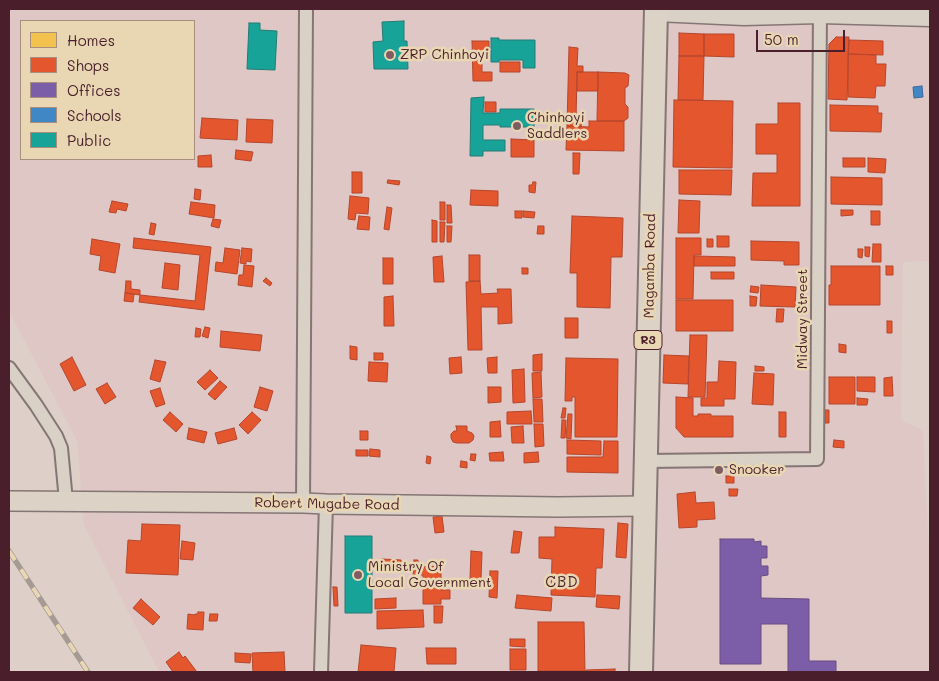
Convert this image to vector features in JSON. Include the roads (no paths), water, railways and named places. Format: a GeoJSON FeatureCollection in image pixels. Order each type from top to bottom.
{"type":"FeatureCollection","features":[{"type":"Feature","properties":{"kind":"highway","name":"Magamba Road"},"geometry":{"type":"LineString","coordinates":[[641,672],[656,11]]}},
{"type":"Feature","properties":{"kind":"main road","name":"Robert Mugabe Road"},"geometry":{"type":"LineString","coordinates":[[9,501],[558,507],[644,506]]}},
{"type":"Feature","properties":{"kind":"street"},"geometry":{"type":"LineString","coordinates":[[303,503],[306,9]]}},
{"type":"Feature","properties":{"kind":"street"},"geometry":{"type":"LineString","coordinates":[[656,11],[744,16],[820,11],[930,17]]}},
{"type":"Feature","properties":{"kind":"street","name":"Midway Street"},"geometry":{"type":"LineString","coordinates":[[646,461],[817,459],[820,11]]}},
{"type":"Feature","properties":{"kind":"street"},"geometry":{"type":"LineString","coordinates":[[9,368],[56,436],[61,448],[66,501]]}},
{"type":"Feature","properties":{"kind":"street"},"geometry":{"type":"LineString","coordinates":[[321,672],[326,504]]}},
{"type":"Feature","properties":{"kind":"railway"},"geometry":{"type":"LineString","coordinates":[[9,551],[88,672]]}},
{"type":"Feature","properties":{"kind":"place","name":"ZRP Chinhoyi"},"geometry":{"type":"Point","coordinates":[390,55]}},
{"type":"Feature","properties":{"kind":"place","name":"Chinhoyi Saddlers"},"geometry":{"type":"Point","coordinates":[517,126]}},
{"type":"Feature","properties":{"kind":"place","name":"Snooker"},"geometry":{"type":"Point","coordinates":[719,470]}},
{"type":"Feature","properties":{"kind":"place","name":"Ministry Of Local Government"},"geometry":{"type":"Point","coordinates":[358,575]}},
{"type":"Feature","properties":{"kind":"district","name":"CBD"},"geometry":{"type":"Point","coordinates":[562,582]}}]}
